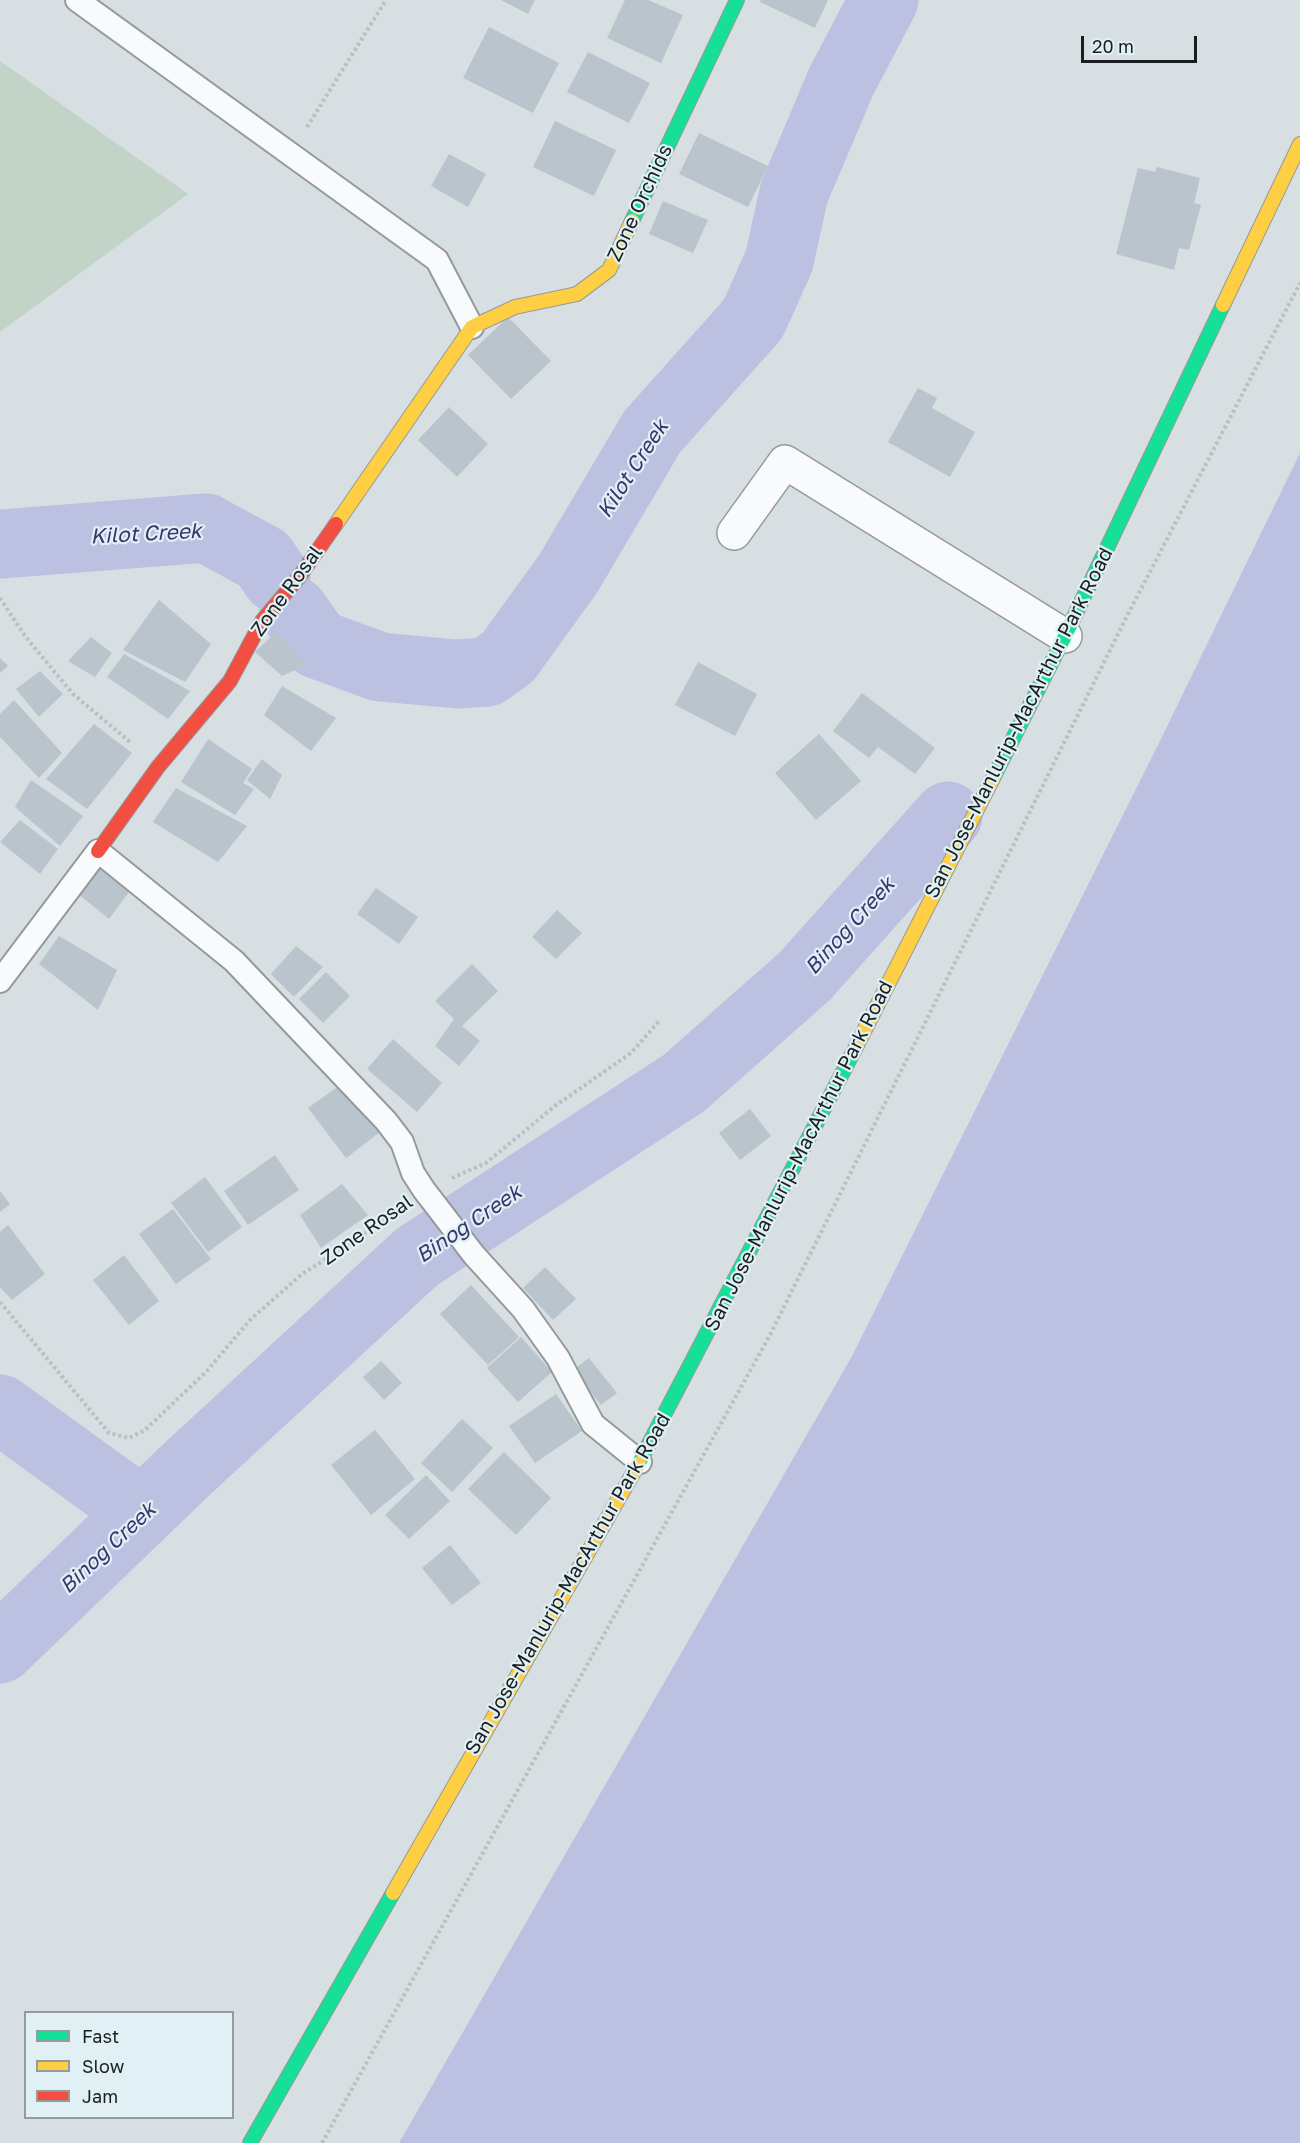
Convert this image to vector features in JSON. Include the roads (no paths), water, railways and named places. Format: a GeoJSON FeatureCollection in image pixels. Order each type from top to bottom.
{"type":"FeatureCollection","features":[{"type":"Feature","properties":{"kind":"main road","name":"Zone Orchids"},"geometry":{"type":"LineString","coordinates":[[472,327],[515,307],[577,294],[609,270],[737,0]]}},
{"type":"Feature","properties":{"kind":"main road","name":"San Jose-Manlurip-MacArthur Park Road"},"geometry":{"type":"LineString","coordinates":[[250,2143],[640,1462],[789,1178],[1065,636],[1300,144]]}},
{"type":"Feature","properties":{"kind":"main road","name":"Zone Rosal"},"geometry":{"type":"LineString","coordinates":[[98,851],[158,767],[230,681],[262,621],[299,577],[418,409],[472,327]]}},
{"type":"Feature","properties":{"kind":"street"},"geometry":{"type":"LineString","coordinates":[[734,532],[785,462],[1065,636]]}},
{"type":"Feature","properties":{"kind":"lane"},"geometry":{"type":"LineString","coordinates":[[77,0],[437,260],[472,327]]}},
{"type":"Feature","properties":{"kind":"lane","name":"Zone Rosal"},"geometry":{"type":"LineString","coordinates":[[0,981],[98,851],[242,970],[386,1121],[402,1142],[413,1173],[424,1190],[474,1255],[523,1309],[558,1358],[593,1424],[640,1462]]}},
{"type":"Feature","properties":{"kind":"water"},"geometry":{"type":"Polygon","coordinates":[[[1300,453],[1300,2143],[399,2143],[851,1358],[1159,743],[1300,453]]]}},
{"type":"Feature","properties":{"kind":"waterway","name":"Kilot Creek"},"geometry":{"type":"LineString","coordinates":[[294,611],[317,644],[380,667],[457,674],[487,672],[508,657],[568,574],[652,432],[753,319],[779,261],[794,193],[841,82],[884,0]]}},
{"type":"Feature","properties":{"kind":"waterway","name":"Kilot Creek"},"geometry":{"type":"LineString","coordinates":[[0,544],[206,528],[263,559],[276,578]]}},
{"type":"Feature","properties":{"kind":"waterway","name":"Binog Creek"},"geometry":{"type":"LineString","coordinates":[[0,1649],[186,1470],[417,1257],[684,1083],[805,976],[948,816]]}},
{"type":"Feature","properties":{"kind":"waterway"},"geometry":{"type":"LineString","coordinates":[[0,1409],[142,1512]]}}]}
